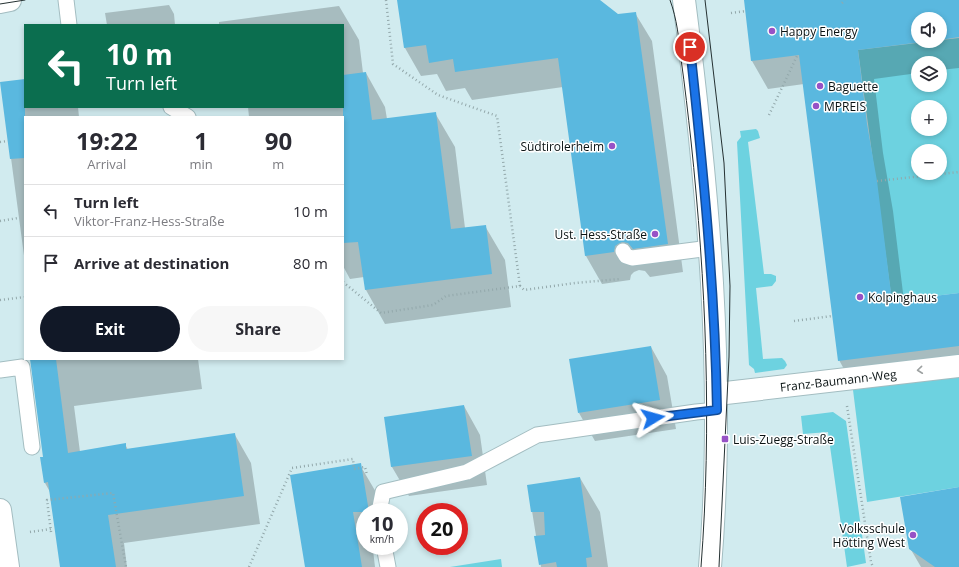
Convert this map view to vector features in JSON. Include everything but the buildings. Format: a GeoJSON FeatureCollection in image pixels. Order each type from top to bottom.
{"type":"FeatureCollection","features":[{"type":"Feature","properties":{"kind":"street"},"geometry":{"type":"LineString","coordinates":[[0,2],[10,0]]}},
{"type":"Feature","properties":{"kind":"street"},"geometry":{"type":"LineString","coordinates":[[684,0],[710,248],[717,402],[716,459],[710,567]]}},
{"type":"Feature","properties":{"kind":"street","name":"Franz-Baumann-Weg"},"geometry":{"type":"LineString","coordinates":[[717,402],[802,384],[959,366]]}},
{"type":"Feature","properties":{"kind":"street"},"geometry":{"type":"LineString","coordinates":[[0,510],[8,567]]}},
{"type":"Feature","properties":{"kind":"lane"},"geometry":{"type":"LineString","coordinates":[[66,0],[69,24]]}},
{"type":"Feature","properties":{"kind":"lane"},"geometry":{"type":"LineString","coordinates":[[173,108],[186,116]]}},
{"type":"Feature","properties":{"kind":"lane"},"geometry":{"type":"LineString","coordinates":[[623,251],[626,256],[632,258],[710,248]]}},
{"type":"Feature","properties":{"kind":"lane"},"geometry":{"type":"LineString","coordinates":[[0,370],[22,367],[32,447]]}},
{"type":"Feature","properties":{"kind":"lane"},"geometry":{"type":"LineString","coordinates":[[381,503],[383,492],[467,472],[537,435],[696,412],[717,402]]}},
{"type":"Feature","properties":{"kind":"lane"},"geometry":{"type":"LineString","coordinates":[[386,555],[388,567]]}},
{"type":"Feature","properties":{"kind":"path"},"geometry":{"type":"LineString","coordinates":[[386,0],[393,64],[438,95],[497,116],[520,286],[524,290],[575,283],[621,279]]}},
{"type":"Feature","properties":{"kind":"path"},"geometry":{"type":"LineString","coordinates":[[842,3],[845,0]]}},
{"type":"Feature","properties":{"kind":"path"},"geometry":{"type":"LineString","coordinates":[[732,13],[746,11]]}},
{"type":"Feature","properties":{"kind":"path"},"geometry":{"type":"LineString","coordinates":[[768,115],[796,56]]}},
{"type":"Feature","properties":{"kind":"path"},"geometry":{"type":"LineString","coordinates":[[0,142],[8,141]]}},
{"type":"Feature","properties":{"kind":"path"},"geometry":{"type":"LineString","coordinates":[[877,181],[959,172]]}},
{"type":"Feature","properties":{"kind":"path"},"geometry":{"type":"LineString","coordinates":[[0,220],[18,218]]}},
{"type":"Feature","properties":{"kind":"path"},"geometry":{"type":"LineString","coordinates":[[344,283],[381,313],[433,306],[446,296],[520,286]]}},
{"type":"Feature","properties":{"kind":"path"},"geometry":{"type":"LineString","coordinates":[[0,300],[24,297]]}},
{"type":"Feature","properties":{"kind":"path"},"geometry":{"type":"LineString","coordinates":[[794,321],[832,316]]}},
{"type":"Feature","properties":{"kind":"path"},"geometry":{"type":"LineString","coordinates":[[842,379],[873,567]]}},
{"type":"Feature","properties":{"kind":"path"},"geometry":{"type":"LineString","coordinates":[[249,567],[292,468],[353,459],[354,469],[365,467],[369,491],[399,488]]}},
{"type":"Feature","properties":{"kind":"path"},"geometry":{"type":"LineString","coordinates":[[25,533],[51,531],[47,500],[113,492],[126,567]]}},
{"type":"Feature","properties":{"kind":"shaded area"},"geometry":{"type":"Polygon","coordinates":[[[959,38],[959,293],[892,301],[858,50],[911,44],[911,48],[947,48],[947,39],[959,38]]]}},
{"type":"Feature","properties":{"kind":"shaded area"},"geometry":{"type":"Polygon","coordinates":[[[756,129],[760,138],[748,142],[764,274],[776,276],[776,281],[772,286],[756,288],[763,359],[782,358],[787,365],[784,369],[755,373],[754,369],[749,365],[737,142],[741,137],[740,131],[756,129]]]}},
{"type":"Feature","properties":{"kind":"shaded area"},"geometry":{"type":"Polygon","coordinates":[[[959,375],[959,487],[867,502],[853,390],[959,375]]]}},
{"type":"Feature","properties":{"kind":"shaded area"},"geometry":{"type":"Polygon","coordinates":[[[833,412],[846,421],[866,563],[847,567],[828,432],[803,434],[801,416],[833,412]]]}},
{"type":"Feature","properties":{"kind":"shaded area"},"geometry":{"type":"Polygon","coordinates":[[[501,559],[502,567],[450,567],[501,559]]]}},
{"type":"Feature","properties":{"kind":"tram line"},"geometry":{"type":"LineString","coordinates":[[0,4],[25,0]]}},
{"type":"Feature","properties":{"kind":"tram line"},"geometry":{"type":"LineString","coordinates":[[670,0],[677,29],[690,131],[704,300],[707,407],[701,567]]}},
{"type":"Feature","properties":{"kind":"tram line"},"geometry":{"type":"LineString","coordinates":[[705,0],[724,163],[730,286],[729,357],[719,567]]}},
{"type":"Feature","properties":{"kind":"place","name":"Happy Energy"},"geometry":{"type":"Point","coordinates":[772,31]}},
{"type":"Feature","properties":{"kind":"place","name":"Baguette"},"geometry":{"type":"Point","coordinates":[820,86]}},
{"type":"Feature","properties":{"kind":"place","name":"MPREIS"},"geometry":{"type":"Point","coordinates":[816,106]}},
{"type":"Feature","properties":{"kind":"place","name":"Südtirolerheim"},"geometry":{"type":"Point","coordinates":[612,146]}},
{"type":"Feature","properties":{"kind":"place","name":"Ust. Hess-Straße"},"geometry":{"type":"Point","coordinates":[655,234]}},
{"type":"Feature","properties":{"kind":"place","name":"Kolpinghaus"},"geometry":{"type":"Point","coordinates":[860,297]}},
{"type":"Feature","properties":{"kind":"place","name":"Luis-Zuegg-Straße"},"geometry":{"type":"Point","coordinates":[725,439]}},
{"type":"Feature","properties":{"kind":"place","name":"Volksschule Hötting West"},"geometry":{"type":"Point","coordinates":[913,535]}},
{"type":"Feature","properties":{"kind":"route"},"geometry":{"type":"LineString","coordinates":[[653,418],[717,410],[711,257],[690,47]]}}]}
